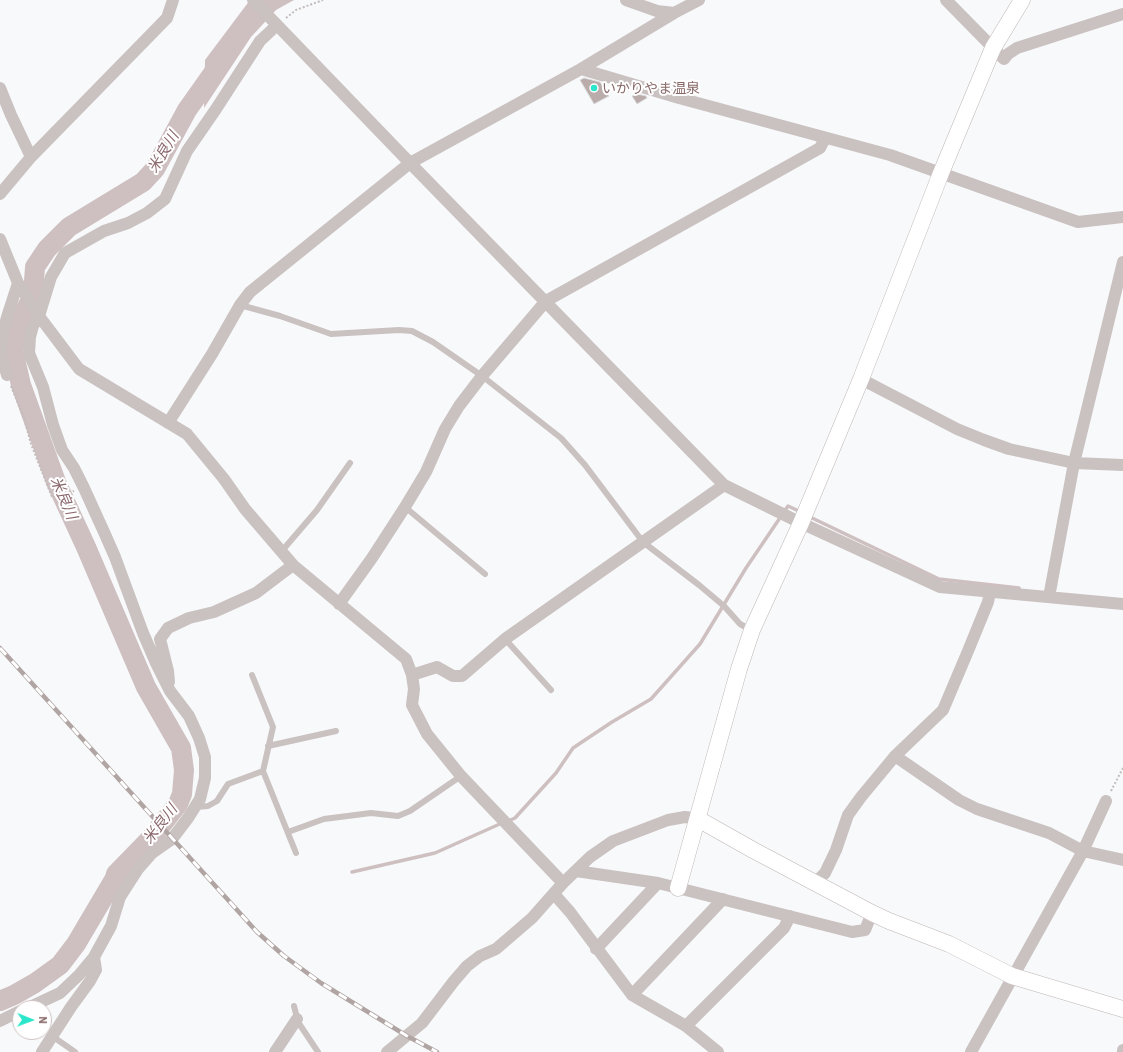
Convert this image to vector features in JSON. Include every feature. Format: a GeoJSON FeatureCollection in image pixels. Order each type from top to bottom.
{"type":"FeatureCollection","features":[{"type":"Feature","properties":{"kind":"street"},"geometry":{"type":"LineString","coordinates":[[0,194],[31,157],[167,18],[173,0]]}},
{"type":"Feature","properties":{"kind":"street"},"geometry":{"type":"LineString","coordinates":[[253,0],[410,164],[546,301],[724,485],[801,523],[940,587],[1123,604]]}},
{"type":"Feature","properties":{"kind":"street"},"geometry":{"type":"LineString","coordinates":[[626,0],[657,10],[674,13]]}},
{"type":"Feature","properties":{"kind":"street"},"geometry":{"type":"LineString","coordinates":[[168,423],[212,354],[240,305],[250,292],[410,164],[581,69],[674,13],[699,0]]}},
{"type":"Feature","properties":{"kind":"street"},"geometry":{"type":"LineString","coordinates":[[946,0],[1004,59],[1008,54],[1017,48],[1123,14]]}},
{"type":"Feature","properties":{"kind":"street"},"geometry":{"type":"LineString","coordinates":[[678,888],[739,669],[752,630],[801,523],[861,379],[941,173],[993,48],[1022,0]]}},
{"type":"Feature","properties":{"kind":"street"},"geometry":{"type":"LineString","coordinates":[[45,1000],[60,993],[80,975],[94,957],[111,926],[120,897],[138,869],[152,853],[172,839],[195,808],[200,799],[205,778],[205,757],[190,716],[170,691],[143,633],[115,557],[84,488],[74,468],[62,450],[53,425],[43,387],[29,353],[30,337],[33,326],[39,316],[51,277],[65,253],[104,231],[147,213],[165,199],[187,151],[260,41],[277,25]]}},
{"type":"Feature","properties":{"kind":"street"},"geometry":{"type":"LineString","coordinates":[[581,69],[890,155],[1078,222],[1123,217]]}},
{"type":"Feature","properties":{"kind":"street"},"geometry":{"type":"LineString","coordinates":[[0,88],[31,157]]}},
{"type":"Feature","properties":{"kind":"street"},"geometry":{"type":"LineString","coordinates":[[339,604],[372,558],[426,472],[459,406],[482,376],[546,301],[820,148],[825,138]]}},
{"type":"Feature","properties":{"kind":"street"},"geometry":{"type":"LineString","coordinates":[[0,239],[18,283],[39,316],[79,369],[187,434],[224,478],[245,509],[293,565],[406,659],[412,675],[414,689],[412,705],[427,734],[461,776],[563,883]]}},
{"type":"Feature","properties":{"kind":"street"},"geometry":{"type":"LineString","coordinates":[[1049,597],[1074,463],[1123,262]]}},
{"type":"Feature","properties":{"kind":"street"},"geometry":{"type":"LineString","coordinates":[[7,375],[0,352],[2,336],[18,283]]}},
{"type":"Feature","properties":{"kind":"street"},"geometry":{"type":"LineString","coordinates":[[861,379],[946,423],[984,440],[1009,449],[1074,463],[1123,465]]}},
{"type":"Feature","properties":{"kind":"street"},"geometry":{"type":"LineString","coordinates":[[412,675],[437,667],[453,676],[462,676],[505,639],[724,485]]}},
{"type":"Feature","properties":{"kind":"street"},"geometry":{"type":"LineString","coordinates":[[170,691],[168,670],[160,639],[168,628],[188,618],[214,612],[256,593],[293,565]]}},
{"type":"Feature","properties":{"kind":"street"},"geometry":{"type":"LineString","coordinates":[[815,883],[824,873],[836,850],[848,815],[895,756],[943,710],[988,602],[990,592]]}},
{"type":"Feature","properties":{"kind":"street"},"geometry":{"type":"LineString","coordinates":[[895,756],[959,800],[977,809],[1049,833],[1082,851],[1123,860]]}},
{"type":"Feature","properties":{"kind":"street"},"geometry":{"type":"LineString","coordinates":[[971,1052],[1082,851],[1106,801]]}},
{"type":"Feature","properties":{"kind":"street"},"geometry":{"type":"LineString","coordinates":[[387,1052],[422,1022],[467,966],[480,956],[496,949],[532,918],[563,883],[590,857],[613,841],[668,820],[685,817],[698,819],[872,913],[918,933],[949,944],[1012,976],[1123,1009]]}},
{"type":"Feature","properties":{"kind":"street"},"geometry":{"type":"LineString","coordinates":[[576,871],[658,883],[852,932],[866,930],[872,913]]}},
{"type":"Feature","properties":{"kind":"street"},"geometry":{"type":"LineString","coordinates":[[596,949],[658,883]]}},
{"type":"Feature","properties":{"kind":"street"},"geometry":{"type":"LineString","coordinates":[[554,894],[570,912],[596,949],[632,995],[686,1026],[718,1052]]}},
{"type":"Feature","properties":{"kind":"street"},"geometry":{"type":"LineString","coordinates":[[632,995],[724,899]]}},
{"type":"Feature","properties":{"kind":"street"},"geometry":{"type":"LineString","coordinates":[[686,1026],[784,928],[790,916]]}},
{"type":"Feature","properties":{"kind":"street"},"geometry":{"type":"LineString","coordinates":[[52,1036],[96,970],[94,957]]}},
{"type":"Feature","properties":{"kind":"street"},"geometry":{"type":"LineString","coordinates":[[0,1021],[12,1016]]}},
{"type":"Feature","properties":{"kind":"street"},"geometry":{"type":"LineString","coordinates":[[275,1052],[297,1019]]}},
{"type":"Feature","properties":{"kind":"street"},"geometry":{"type":"LineString","coordinates":[[42,1052],[50,1040]]}},
{"type":"Feature","properties":{"kind":"lane"},"geometry":{"type":"LineString","coordinates":[[240,305],[280,316],[331,334],[399,330],[412,331],[433,342],[482,376],[561,438],[585,465],[643,542],[724,606],[740,624],[752,630]]}},
{"type":"Feature","properties":{"kind":"lane"},"geometry":{"type":"LineString","coordinates":[[281,552],[317,510],[350,463]]}},
{"type":"Feature","properties":{"kind":"lane"},"geometry":{"type":"LineString","coordinates":[[405,506],[485,574]]}},
{"type":"Feature","properties":{"kind":"lane"},"geometry":{"type":"LineString","coordinates":[[505,639],[551,690]]}},
{"type":"Feature","properties":{"kind":"lane"},"geometry":{"type":"LineString","coordinates":[[252,675],[273,727],[263,770],[296,853]]}},
{"type":"Feature","properties":{"kind":"lane"},"geometry":{"type":"LineString","coordinates":[[268,746],[336,731]]}},
{"type":"Feature","properties":{"kind":"lane"},"geometry":{"type":"LineString","coordinates":[[195,808],[208,806],[217,800],[228,784],[263,770]]}},
{"type":"Feature","properties":{"kind":"lane"},"geometry":{"type":"LineString","coordinates":[[288,832],[332,818],[371,812],[398,816],[410,811],[461,776]]}},
{"type":"Feature","properties":{"kind":"lane"},"geometry":{"type":"LineString","coordinates":[[294,1006],[298,1022],[318,1052]]}},
{"type":"Feature","properties":{"kind":"lane"},"geometry":{"type":"LineString","coordinates":[[52,1036],[75,1052]]}},
{"type":"Feature","properties":{"kind":"path"},"geometry":{"type":"LineString","coordinates":[[277,25],[296,10],[323,0]]}},
{"type":"Feature","properties":{"kind":"path"},"geometry":{"type":"LineString","coordinates":[[7,375],[24,418],[31,444],[52,497],[84,488]]}},
{"type":"Feature","properties":{"kind":"path"},"geometry":{"type":"LineString","coordinates":[[1106,801],[1123,768]]}},
{"type":"Feature","properties":{"kind":"shaded area"},"geometry":{"type":"Polygon","coordinates":[[[250,0],[294,0],[276,10],[251,37],[204,108],[205,60],[250,0]]]}},
{"type":"Feature","properties":{"kind":"building","name":"いかりやま温泉"},"geometry":{"type":"Polygon","coordinates":[[[584,78],[600,82],[609,96],[594,104],[580,80],[584,78]]]}},
{"type":"Feature","properties":{"kind":"building"},"geometry":{"type":"Polygon","coordinates":[[[637,94],[646,96],[647,98],[637,104],[632,96],[637,94]]]}},
{"type":"Feature","properties":{"kind":"waterway","name":"米良川"},"geometry":{"type":"LineString","coordinates":[[0,1001],[35,983],[60,965],[76,944],[116,874],[152,837],[178,804],[182,794],[184,770],[181,748],[146,687],[86,547],[56,482],[21,385],[13,350],[21,318],[33,296],[35,267],[47,249],[69,227],[143,182],[155,169],[187,110],[221,62]]}},
{"type":"Feature","properties":{"kind":"waterway"},"geometry":{"type":"LineString","coordinates":[[508,821],[515,818],[556,773],[573,748],[612,722],[651,699],[700,644],[746,568],[788,506],[801,512]]}},
{"type":"Feature","properties":{"kind":"waterway"},"geometry":{"type":"LineString","coordinates":[[808,516],[939,579],[1019,588]]}},
{"type":"Feature","properties":{"kind":"waterway"},"geometry":{"type":"LineString","coordinates":[[352,872],[435,853],[502,823]]}},
{"type":"Feature","properties":{"kind":"railway"},"geometry":{"type":"LineString","coordinates":[[0,648],[257,932],[284,956],[321,983],[407,1036],[437,1052]]}},
{"type":"Feature","properties":{"kind":"place","name":"いかりやま温泉"},"geometry":{"type":"Point","coordinates":[594,88]}}]}
